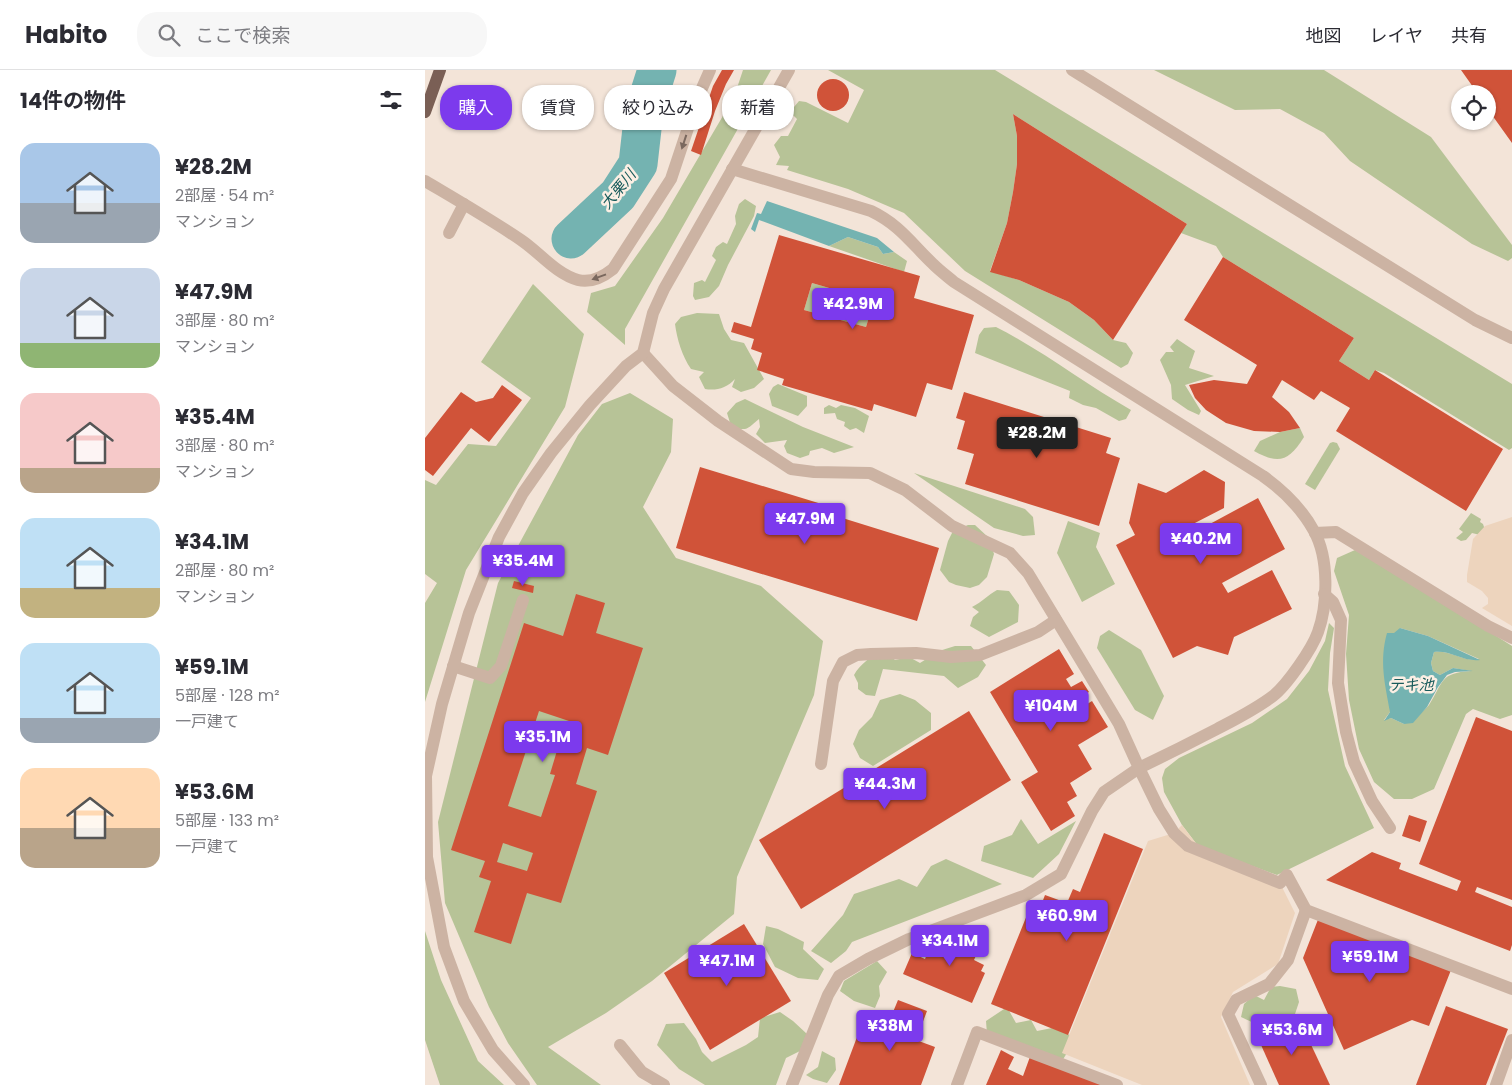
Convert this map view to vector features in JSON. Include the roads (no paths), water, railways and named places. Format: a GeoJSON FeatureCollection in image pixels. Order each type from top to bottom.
{"type":"FeatureCollection","features":[{"type":"Feature","properties":{"kind":"main road"},"geometry":{"type":"LineString","coordinates":[[425,112],[440,70]]}},
{"type":"Feature","properties":{"kind":"street"},"geometry":{"type":"LineString","coordinates":[[425,181],[522,240],[557,269],[572,278],[580,280],[595,279],[606,275],[613,269],[671,179],[699,95],[710,70]]}},
{"type":"Feature","properties":{"kind":"street"},"geometry":{"type":"LineString","coordinates":[[524,1085],[493,1050],[464,1001],[444,947],[427,857],[426,776],[442,704],[469,613],[499,537],[523,493],[551,453],[589,405],[626,366],[643,352],[653,313],[664,289],[789,70]]}},
{"type":"Feature","properties":{"kind":"street"},"geometry":{"type":"LineString","coordinates":[[1072,70],[1475,320],[1512,338]]}},
{"type":"Feature","properties":{"kind":"street"},"geometry":{"type":"LineString","coordinates":[[732,169],[871,211],[885,218],[904,232],[933,264],[954,282],[1278,487],[1300,509],[1315,533],[1323,557],[1325,578],[1318,632],[1308,652],[1274,696],[1237,719],[1139,768],[1104,792],[1092,811],[1061,874],[1026,895],[909,939],[839,976],[828,994],[792,1085]]}},
{"type":"Feature","properties":{"kind":"street"},"geometry":{"type":"LineString","coordinates":[[449,233],[464,204]]}},
{"type":"Feature","properties":{"kind":"street"},"geometry":{"type":"LineString","coordinates":[[643,352],[673,386],[718,421],[791,469],[814,472],[870,473],[905,490],[952,526],[1010,553],[1028,573],[1119,724],[1159,809],[1174,833],[1188,846],[1280,883],[1287,875],[1306,910],[1512,989]]}},
{"type":"Feature","properties":{"kind":"street"},"geometry":{"type":"LineString","coordinates":[[1315,533],[1336,532],[1488,626],[1512,638]]}},
{"type":"Feature","properties":{"kind":"street"},"geometry":{"type":"LineString","coordinates":[[1324,594],[1333,602],[1341,620],[1338,683],[1348,740],[1354,762],[1372,801],[1390,828]]}},
{"type":"Feature","properties":{"kind":"street"},"geometry":{"type":"LineString","coordinates":[[453,666],[490,678],[501,666],[523,600]]}},
{"type":"Feature","properties":{"kind":"street"},"geometry":{"type":"LineString","coordinates":[[821,764],[833,681],[843,662],[857,655],[871,654],[916,653],[951,657],[980,655],[1038,632],[1056,620]]}},
{"type":"Feature","properties":{"kind":"street"},"geometry":{"type":"LineString","coordinates":[[1261,1085],[1228,1014],[1236,1000],[1269,984],[1288,960],[1306,910]]}},
{"type":"Feature","properties":{"kind":"street"},"geometry":{"type":"LineString","coordinates":[[957,1085],[977,1032],[1117,1085]]}},
{"type":"Feature","properties":{"kind":"street"},"geometry":{"type":"LineString","coordinates":[[1496,1085],[1512,1040]]}},
{"type":"Feature","properties":{"kind":"street"},"geometry":{"type":"LineString","coordinates":[[620,1045],[642,1072],[664,1085]]}},
{"type":"Feature","properties":{"kind":"water"},"geometry":{"type":"Polygon","coordinates":[[[767,201],[877,238],[894,252],[883,254],[878,247],[848,237],[829,246],[759,220],[755,232],[751,229],[757,213],[761,214],[767,201]]]}},
{"type":"Feature","properties":{"kind":"water","name":"テキ池"},"geometry":{"type":"Polygon","coordinates":[[[1400,628],[1428,636],[1480,660],[1434,652],[1431,663],[1433,671],[1440,675],[1453,668],[1473,671],[1455,672],[1447,675],[1427,707],[1413,723],[1404,724],[1391,718],[1384,721],[1390,712],[1383,654],[1387,633],[1394,633],[1400,628]]]}},
{"type":"Feature","properties":{"kind":"waterway","name":"大栗川"},"geometry":{"type":"LineString","coordinates":[[571,239],[618,195],[638,164],[644,111],[657,70]]}}]}
